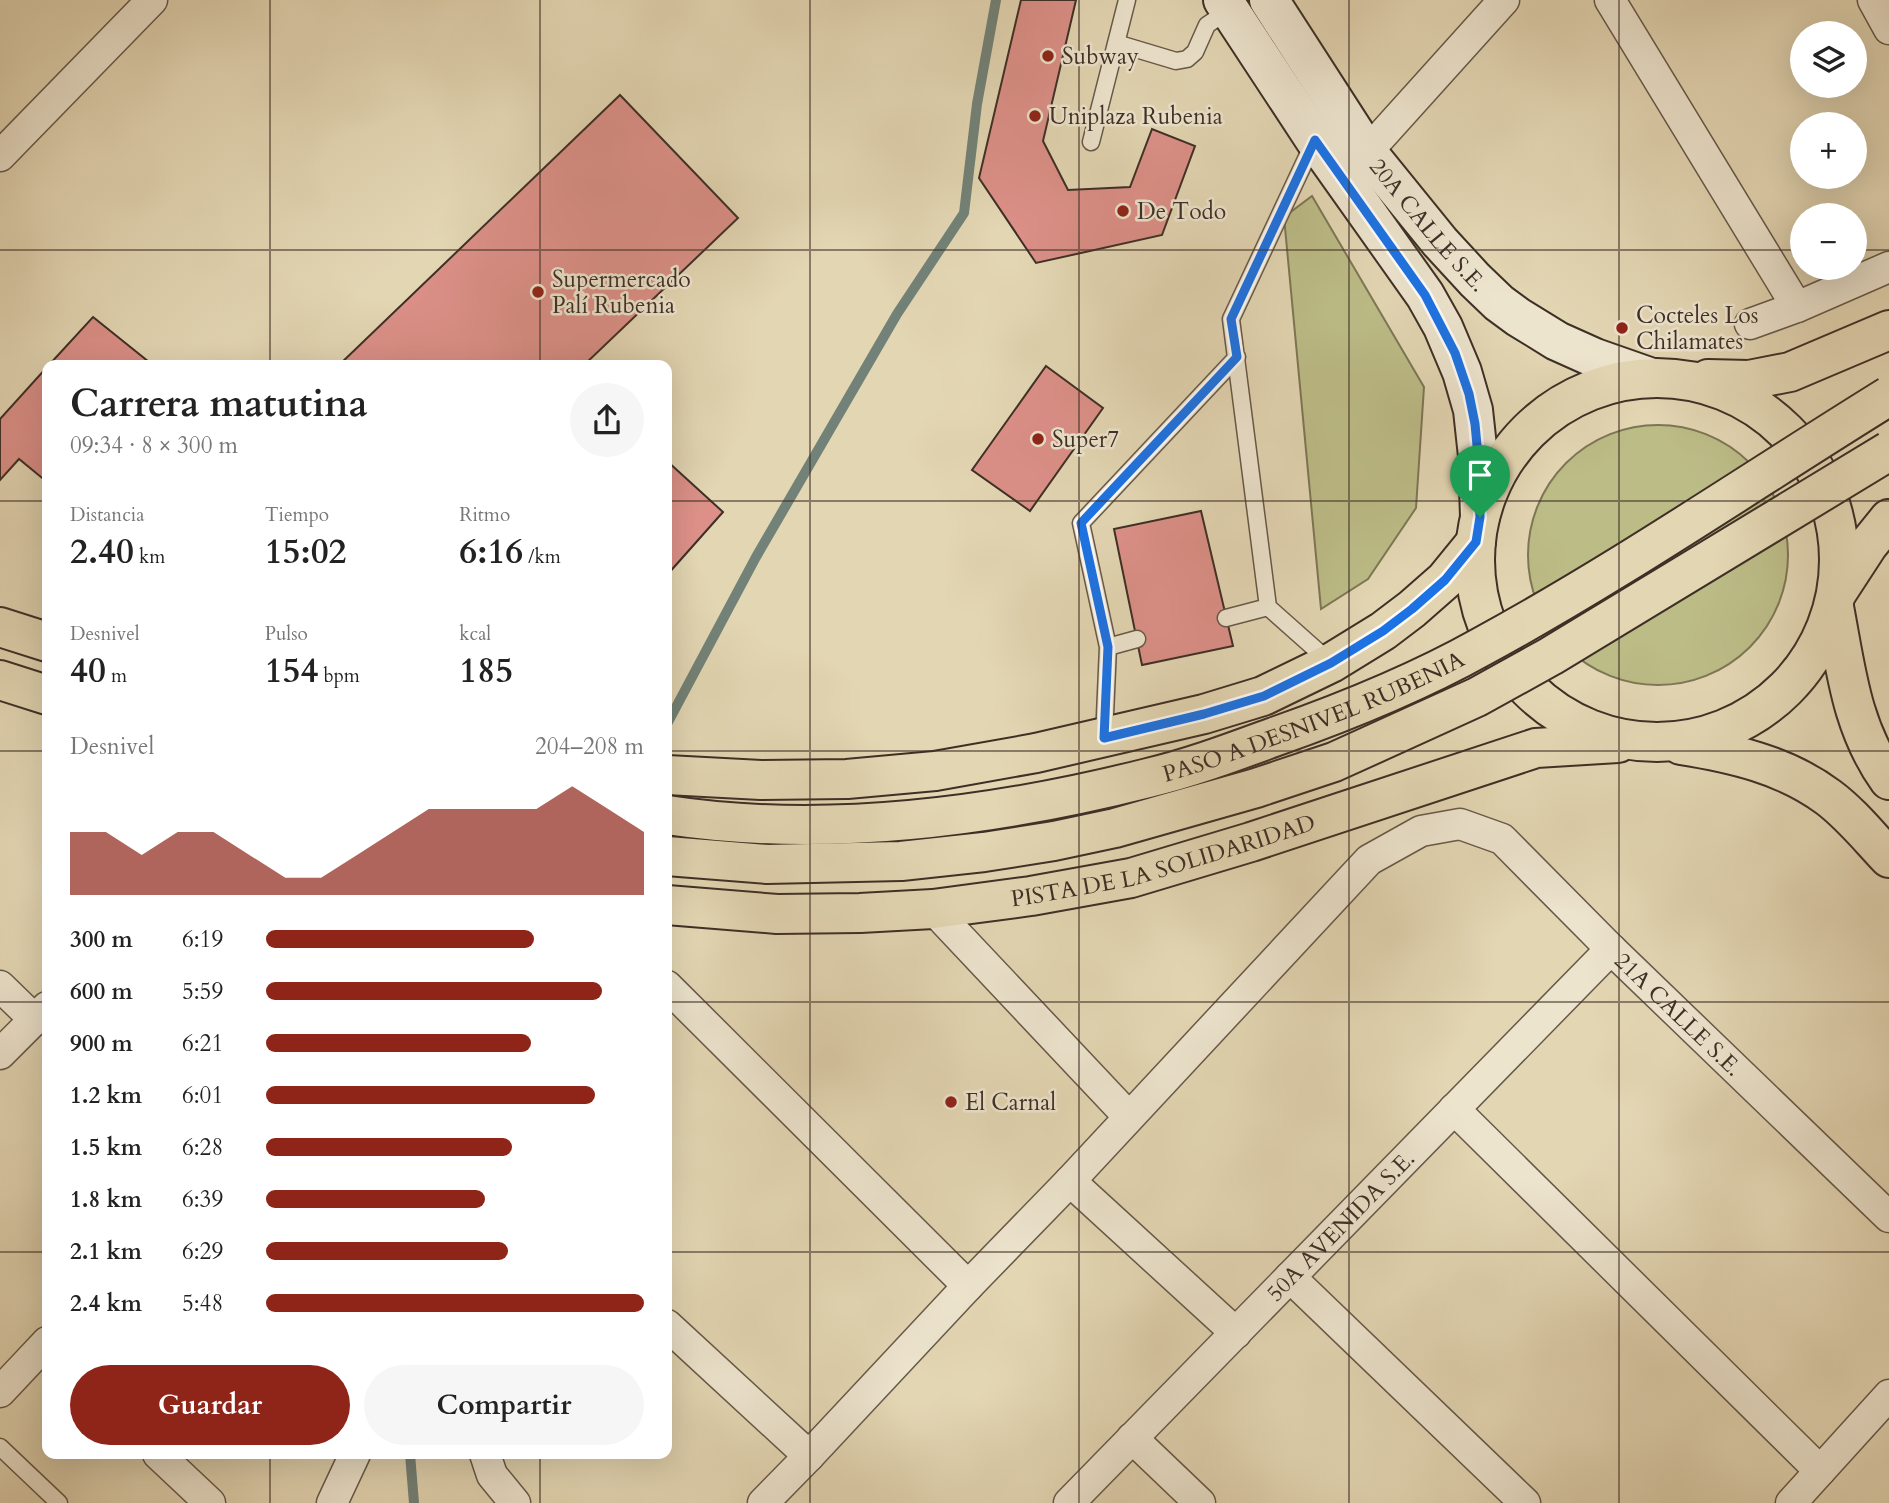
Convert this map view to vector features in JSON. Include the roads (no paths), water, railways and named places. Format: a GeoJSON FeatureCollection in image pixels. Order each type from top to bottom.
{"type":"FeatureCollection","features":[{"type":"Feature","properties":{"kind":"main road"},"geometry":{"type":"LineString","coordinates":[[1889,330],[1790,372],[1749,380],[1657,378],[1622,381],[1594,389],[1566,402],[1542,418],[1521,439],[1503,463],[1489,489],[1478,530],[1476,576],[1482,610],[1495,642],[1519,678],[1551,707],[1581,724],[1613,736],[1717,751],[1759,762],[1827,796],[1889,858]]}},
{"type":"Feature","properties":{"kind":"main road"},"geometry":{"type":"LineString","coordinates":[[1655,742],[1684,740],[1725,730],[1780,696],[1808,664],[1828,626],[1835,599],[1839,557],[1835,520],[1823,485],[1799,446],[1779,425],[1733,395],[1698,383],[1657,378]]}},
{"type":"Feature","properties":{"kind":"main road","name":"PASO A DESNIVEL RUBENIA"},"geometry":{"type":"LineString","coordinates":[[672,815],[784,824],[915,819],[973,813],[1050,800],[1150,778],[1206,762],[1378,698],[1481,648],[1634,557],[1889,396]]}},
{"type":"Feature","properties":{"kind":"main road","name":"PASO A DESNIVEL RUBENIA"},"geometry":{"type":"LineString","coordinates":[[672,856],[767,864],[816,864],[901,861],[985,852],[1115,828],[1256,788],[1334,762],[1477,697],[1562,649],[1889,451]]}},
{"type":"Feature","properties":{"kind":"main road"},"geometry":{"type":"LineString","coordinates":[[1889,519],[1868,545],[1835,599],[1848,689],[1874,757],[1889,780]]}},
{"type":"Feature","properties":{"kind":"main road"},"geometry":{"type":"LineString","coordinates":[[672,775],[761,780],[847,779],[935,771],[1104,738],[1204,714],[1264,696],[1331,663],[1383,631],[1412,609],[1445,580],[1478,530]]}},
{"type":"Feature","properties":{"kind":"main road"},"geometry":{"type":"LineString","coordinates":[[0,627],[42,640]]}},
{"type":"Feature","properties":{"kind":"main road"},"geometry":{"type":"LineString","coordinates":[[0,680],[42,693]]}},
{"type":"Feature","properties":{"kind":"main road","name":"PISTA DE LA SOLIDARIDAD"},"geometry":{"type":"LineString","coordinates":[[672,905],[777,914],[860,913],[933,909],[1031,896],[1131,878],[1251,842],[1536,748],[1655,742]]}},
{"type":"Feature","properties":{"kind":"street"},"geometry":{"type":"LineString","coordinates":[[0,156],[152,0]]}},
{"type":"Feature","properties":{"kind":"street","name":"20A CALLE S.E."},"geometry":{"type":"LineString","coordinates":[[1269,0],[1367,152],[1440,242],[1475,280],[1499,303],[1530,325],[1570,347],[1610,364],[1657,378]]}},
{"type":"Feature","properties":{"kind":"street"},"geometry":{"type":"LineString","coordinates":[[1367,152],[1504,0]]}},
{"type":"Feature","properties":{"kind":"street"},"geometry":{"type":"LineString","coordinates":[[1610,0],[1797,307]]}},
{"type":"Feature","properties":{"kind":"street"},"geometry":{"type":"LineString","coordinates":[[1873,0],[1889,29]]}},
{"type":"Feature","properties":{"kind":"street","name":"20A CALLE S.E."},"geometry":{"type":"LineString","coordinates":[[1226,5],[1315,140],[1425,295],[1455,353],[1469,394],[1475,424],[1478,530]]}},
{"type":"Feature","properties":{"kind":"street"},"geometry":{"type":"LineString","coordinates":[[1750,324],[1797,307],[1889,267]]}},
{"type":"Feature","properties":{"kind":"street","name":"21A CALLE S.E."},"geometry":{"type":"LineString","coordinates":[[1129,1117],[1369,860],[1421,831],[1460,824],[1502,839],[1889,1217]]}},
{"type":"Feature","properties":{"kind":"street"},"geometry":{"type":"LineString","coordinates":[[764,1503],[1129,1117],[933,909]]}},
{"type":"Feature","properties":{"kind":"street","name":"50A AVENIDA S.E."},"geometry":{"type":"LineString","coordinates":[[1069,1503],[1611,948]]}},
{"type":"Feature","properties":{"kind":"street"},"geometry":{"type":"LineString","coordinates":[[0,986],[41,1013],[0,1054]]}},
{"type":"Feature","properties":{"kind":"street"},"geometry":{"type":"LineString","coordinates":[[672,991],[968,1286]]}},
{"type":"Feature","properties":{"kind":"street"},"geometry":{"type":"LineString","coordinates":[[1454,1109],[1820,1471]]}},
{"type":"Feature","properties":{"kind":"street"},"geometry":{"type":"LineString","coordinates":[[1070,1181],[1236,1333]]}},
{"type":"Feature","properties":{"kind":"street"},"geometry":{"type":"LineString","coordinates":[[1290,1277],[1525,1503]]}},
{"type":"Feature","properties":{"kind":"street"},"geometry":{"type":"LineString","coordinates":[[672,1330],[810,1456]]}},
{"type":"Feature","properties":{"kind":"street"},"geometry":{"type":"LineString","coordinates":[[0,1392],[42,1350]]}},
{"type":"Feature","properties":{"kind":"street"},"geometry":{"type":"LineString","coordinates":[[1791,1503],[1889,1395]]}},
{"type":"Feature","properties":{"kind":"street"},"geometry":{"type":"LineString","coordinates":[[1132,1438],[1200,1503]]}},
{"type":"Feature","properties":{"kind":"street"},"geometry":{"type":"LineString","coordinates":[[163,1459],[210,1503]]}},
{"type":"Feature","properties":{"kind":"street"},"geometry":{"type":"LineString","coordinates":[[332,1503],[353,1459]]}},
{"type":"Feature","properties":{"kind":"street"},"geometry":{"type":"LineString","coordinates":[[487,1459],[492,1475],[515,1503]]}},
{"type":"Feature","properties":{"kind":"lane"},"geometry":{"type":"LineString","coordinates":[[1091,142],[1127,0]]}},
{"type":"Feature","properties":{"kind":"lane"},"geometry":{"type":"LineString","coordinates":[[1116,43],[1176,61],[1187,59],[1195,52],[1207,25],[1226,5]]}},
{"type":"Feature","properties":{"kind":"lane"},"geometry":{"type":"LineString","coordinates":[[1315,140],[1231,319],[1268,607],[1331,663]]}},
{"type":"Feature","properties":{"kind":"lane"},"geometry":{"type":"LineString","coordinates":[[1104,738],[1108,647],[1081,523],[1237,357]]}},
{"type":"Feature","properties":{"kind":"lane"},"geometry":{"type":"LineString","coordinates":[[1226,618],[1268,607]]}},
{"type":"Feature","properties":{"kind":"lane"},"geometry":{"type":"LineString","coordinates":[[1108,647],[1137,639]]}},
{"type":"Feature","properties":{"kind":"lane"},"geometry":{"type":"LineString","coordinates":[[0,1447],[59,1503]]}},
{"type":"Feature","properties":{"kind":"waterway"},"geometry":{"type":"LineString","coordinates":[[672,715],[756,557],[897,314],[964,213],[977,104],[996,0]]}},
{"type":"Feature","properties":{"kind":"waterway"},"geometry":{"type":"LineString","coordinates":[[410,1459],[414,1503]]}},
{"type":"Feature","properties":{"kind":"place","name":"Subway"},"geometry":{"type":"Point","coordinates":[1048,56]}},
{"type":"Feature","properties":{"kind":"place","name":"Uniplaza Rubenia"},"geometry":{"type":"Point","coordinates":[1035,116]}},
{"type":"Feature","properties":{"kind":"place","name":"De Todo"},"geometry":{"type":"Point","coordinates":[1123,211]}},
{"type":"Feature","properties":{"kind":"place","name":"Supermercado Palí Rubenia"},"geometry":{"type":"Point","coordinates":[538,292]}},
{"type":"Feature","properties":{"kind":"place","name":"Cocteles Los Chilamates"},"geometry":{"type":"Point","coordinates":[1622,328]}},
{"type":"Feature","properties":{"kind":"place","name":"Super7"},"geometry":{"type":"Point","coordinates":[1038,439]}},
{"type":"Feature","properties":{"kind":"place","name":"El Carnal"},"geometry":{"type":"Point","coordinates":[951,1102]}}]}
